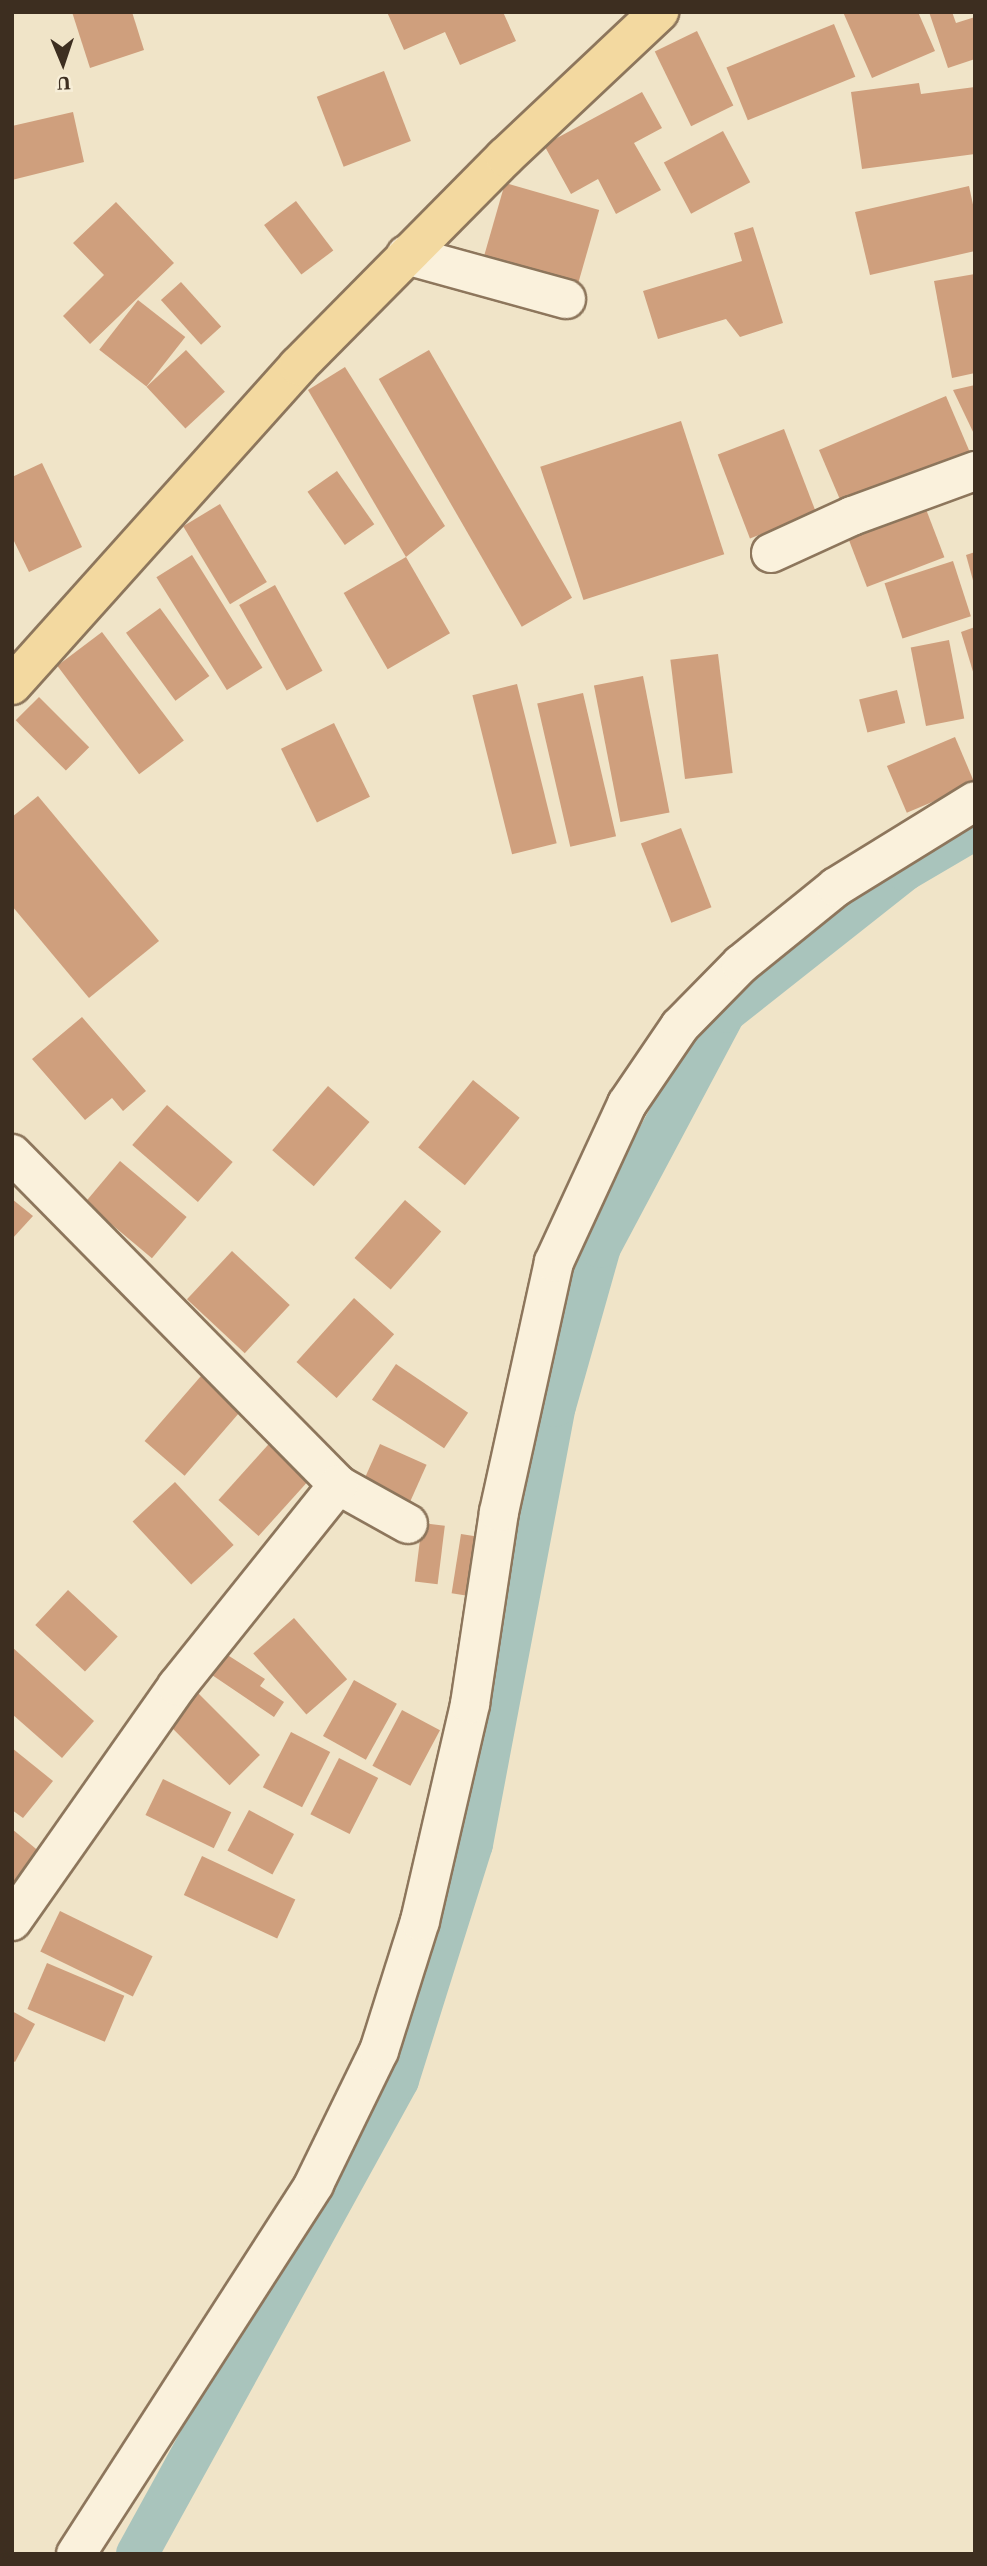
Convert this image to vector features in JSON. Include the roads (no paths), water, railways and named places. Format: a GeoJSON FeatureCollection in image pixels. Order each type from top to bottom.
{"type":"FeatureCollection","features":[{"type":"Feature","properties":{"kind":"main road"},"geometry":{"type":"LineString","coordinates":[[12,685],[298,366],[407,256],[659,12]]}},
{"type":"Feature","properties":{"kind":"street"},"geometry":{"type":"LineString","coordinates":[[407,256],[566,299]]}},
{"type":"Feature","properties":{"kind":"street"},"geometry":{"type":"LineString","coordinates":[[771,553],[852,516],[975,471]]}},
{"type":"Feature","properties":{"kind":"street"},"geometry":{"type":"LineString","coordinates":[[76,2554],[314,2184],[379,2051],[420,1921],[467,1717],[499,1513],[554,1262],[627,1104],[680,1026],[741,964],[836,887],[975,801]]}},
{"type":"Feature","properties":{"kind":"street"},"geometry":{"type":"LineString","coordinates":[[12,1154],[338,1485],[408,1524]]}},
{"type":"Feature","properties":{"kind":"street"},"geometry":{"type":"LineString","coordinates":[[12,1922],[177,1686],[338,1485]]}},
{"type":"Feature","properties":{"kind":"waterway"},"geometry":{"type":"LineString","coordinates":[[137,2554],[398,2080],[472,1844],[555,1406],[600,1247],[725,1012],[905,870],[975,829]]}}]}
